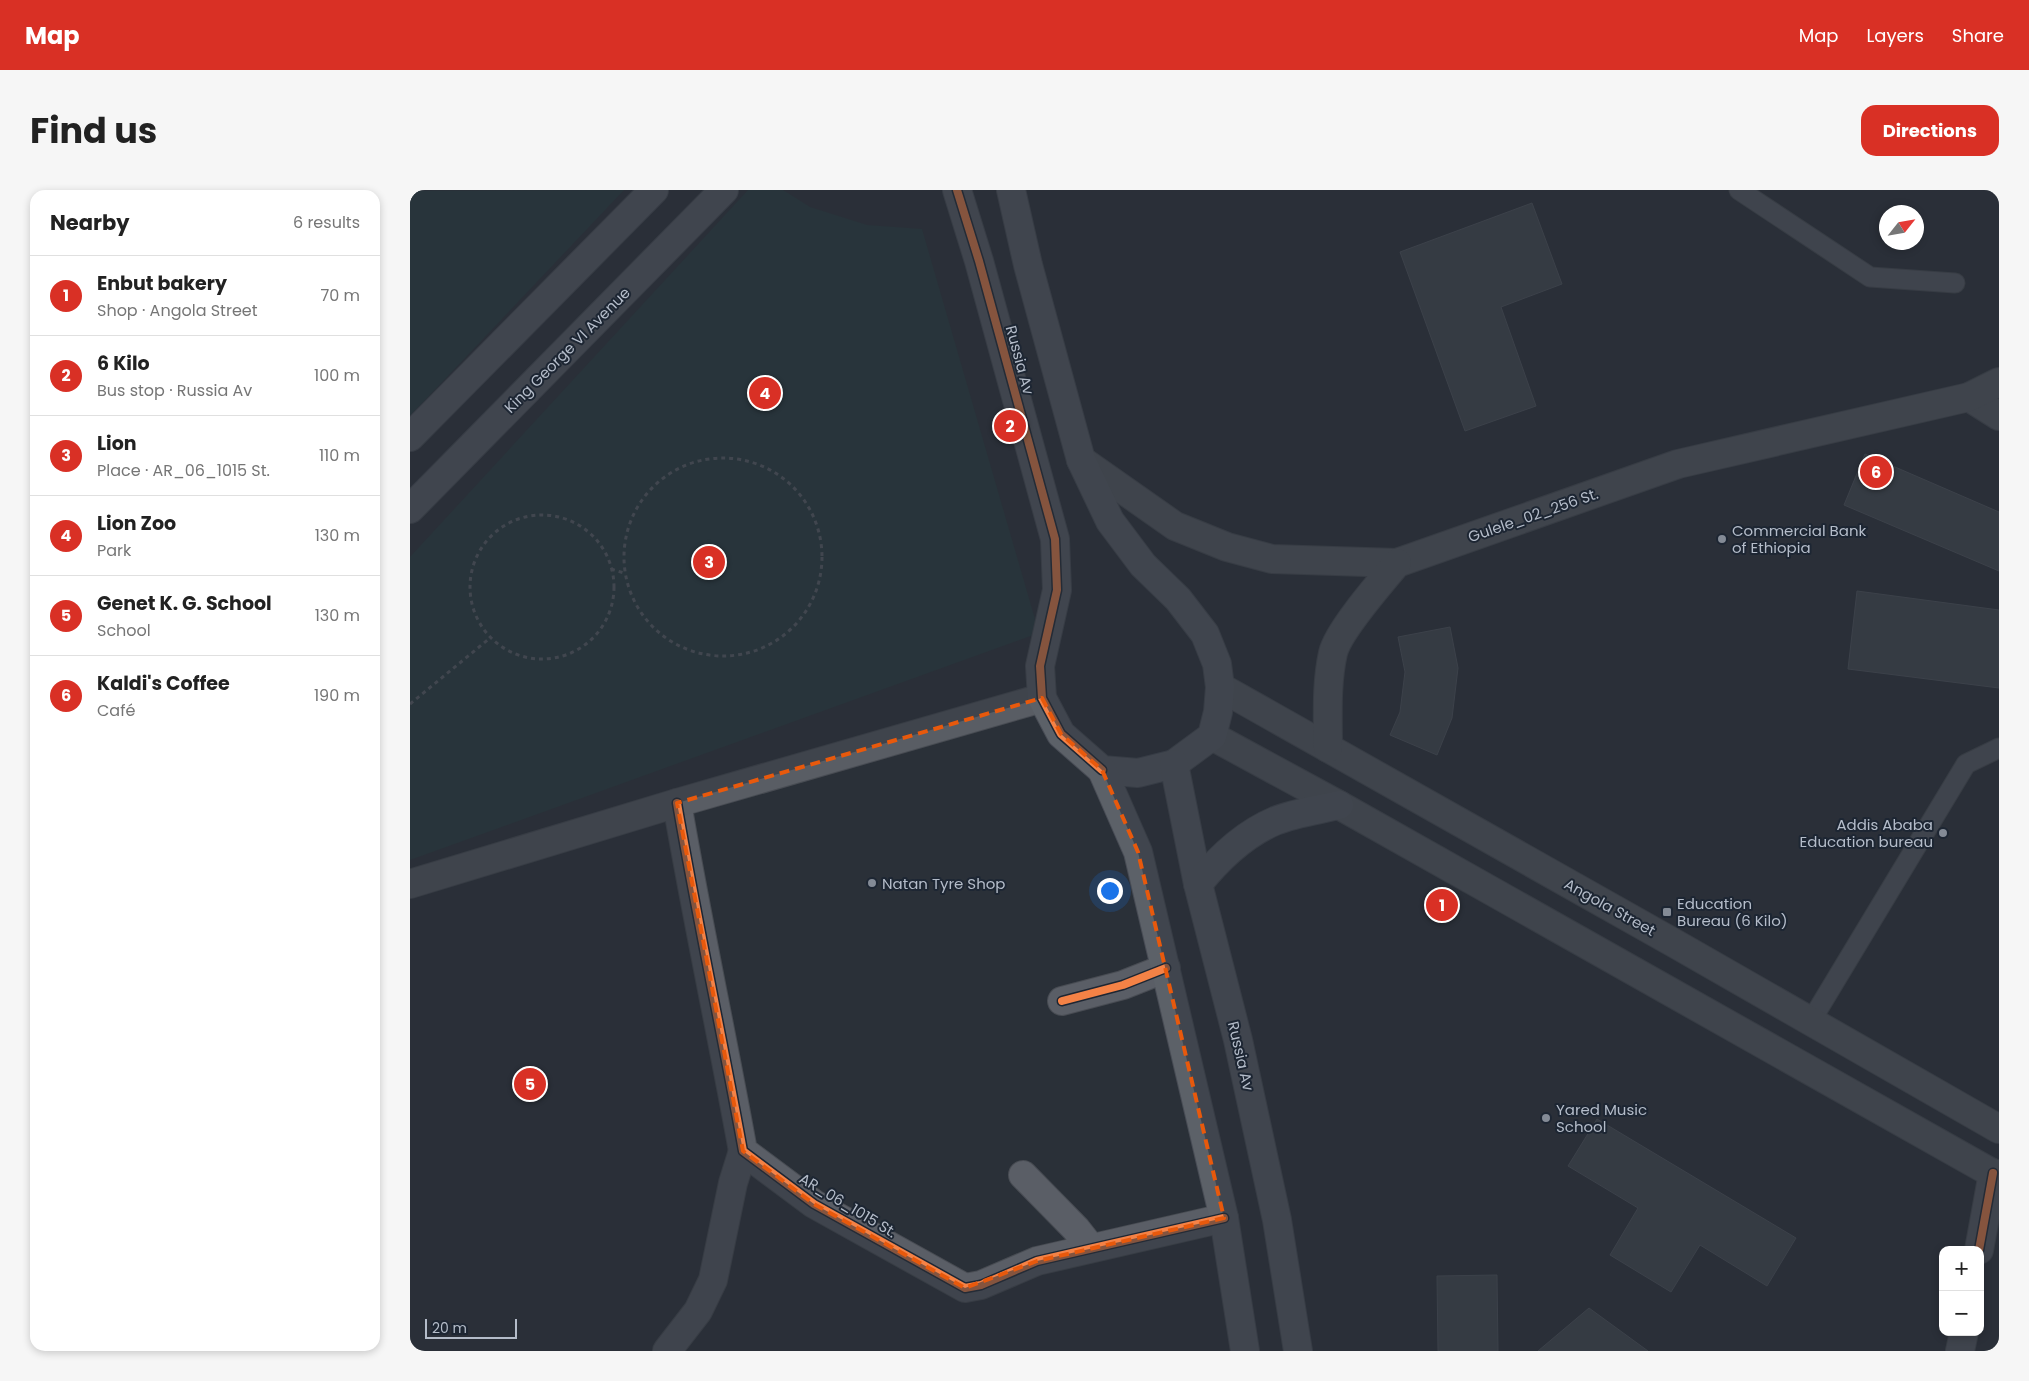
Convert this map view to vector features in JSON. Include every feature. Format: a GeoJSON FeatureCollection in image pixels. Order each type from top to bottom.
{"type":"FeatureCollection","features":[{"type":"Feature","properties":{"kind":"main road"},"geometry":{"type":"LineString","coordinates":[[410,437],[654,190]]}},
{"type":"Feature","properties":{"kind":"main road","name":"King George VI Avenue"},"geometry":{"type":"LineString","coordinates":[[410,509],[724,190]]}},
{"type":"Feature","properties":{"kind":"main road","name":"Russia Av"},"geometry":{"type":"LineString","coordinates":[[957,190],[979,261],[1055,539],[1057,590],[1040,666],[1042,698]]}},
{"type":"Feature","properties":{"kind":"main road"},"geometry":{"type":"LineString","coordinates":[[1011,190],[1028,265],[1081,460],[1110,521],[1143,565],[1178,598],[1205,634],[1217,664],[1220,687],[1218,712],[1212,736],[1174,764],[1138,772],[1102,770]]}},
{"type":"Feature","properties":{"kind":"main road","name":"Gulele_02_256 St."},"geometry":{"type":"LineString","coordinates":[[1081,460],[1174,526],[1227,547],[1272,559],[1397,563],[1678,464],[1969,397],[1999,382]]}},
{"type":"Feature","properties":{"kind":"main road"},"geometry":{"type":"LineString","coordinates":[[1969,397],[1999,416]]}},
{"type":"Feature","properties":{"kind":"main road"},"geometry":{"type":"LineString","coordinates":[[1328,748],[1329,692],[1333,651],[1350,623],[1397,563]]}},
{"type":"Feature","properties":{"kind":"main road","name":"Angola Street"},"geometry":{"type":"LineString","coordinates":[[1220,687],[1999,1129]]}},
{"type":"Feature","properties":{"kind":"main road"},"geometry":{"type":"LineString","coordinates":[[410,884],[676,804],[1042,698],[1061,734],[1102,770],[1138,852],[1224,1218],[1245,1351]]}},
{"type":"Feature","properties":{"kind":"main road"},"geometry":{"type":"LineString","coordinates":[[1212,736],[1339,805],[1996,1175]]}},
{"type":"Feature","properties":{"kind":"main road","name":"Russia Av"},"geometry":{"type":"LineString","coordinates":[[1174,764],[1198,884],[1240,1050],[1277,1220],[1298,1351]]}},
{"type":"Feature","properties":{"kind":"main road"},"geometry":{"type":"LineString","coordinates":[[1198,884],[1212,866],[1238,842],[1275,821],[1339,805]]}},
{"type":"Feature","properties":{"kind":"street"},"geometry":{"type":"LineString","coordinates":[[667,1351],[698,1311],[713,1280],[733,1183],[743,1151],[722,1032],[676,804]]}},
{"type":"Feature","properties":{"kind":"street"},"geometry":{"type":"LineString","coordinates":[[1062,1000],[1115,988],[1166,968]]}},
{"type":"Feature","properties":{"kind":"street","name":"AR_06_1015 St."},"geometry":{"type":"LineString","coordinates":[[743,1151],[814,1204],[965,1288],[981,1285],[1037,1260],[1224,1218]]}},
{"type":"Feature","properties":{"kind":"street"},"geometry":{"type":"LineString","coordinates":[[1023,1175],[1076,1229],[1091,1248]]}},
{"type":"Feature","properties":{"kind":"street"},"geometry":{"type":"LineString","coordinates":[[1980,1246],[1996,1175]]}},
{"type":"Feature","properties":{"kind":"street"},"geometry":{"type":"LineString","coordinates":[[1960,1351],[1963,1336]]}},
{"type":"Feature","properties":{"kind":"lane"},"geometry":{"type":"LineString","coordinates":[[1739,190],[1870,277],[1955,284]]}},
{"type":"Feature","properties":{"kind":"lane"},"geometry":{"type":"LineString","coordinates":[[1810,1021],[1966,764],[1999,748]]}},
{"type":"Feature","properties":{"kind":"path"},"geometry":{"type":"LineString","coordinates":[[714,457],[747,460],[777,473],[802,496],[818,525],[823,558],[817,591],[801,619],[777,642],[746,655],[714,656],[682,648],[655,630],[635,604],[624,573],[624,540],[635,508],[655,483],[682,465],[714,457]]}},
{"type":"Feature","properties":{"kind":"path"},"geometry":{"type":"LineString","coordinates":[[548,514],[572,520],[593,535],[608,555],[611,569],[614,580],[613,602],[606,623],[591,641],[573,653],[551,660],[529,659],[508,651],[490,638],[475,617],[469,593],[472,567],[482,545],[499,526],[523,516],[548,514]]}},
{"type":"Feature","properties":{"kind":"path"},"geometry":{"type":"LineString","coordinates":[[611,569],[624,573]]}},
{"type":"Feature","properties":{"kind":"path"},"geometry":{"type":"LineString","coordinates":[[410,704],[490,638]]}},
{"type":"Feature","properties":{"kind":"highlighted area"},"geometry":{"type":"Polygon","coordinates":[[[1042,698],[1061,734],[1102,770],[1138,852],[1224,1218],[1037,1261],[965,1288],[814,1204],[743,1151],[677,803],[1042,698]]]}},
{"type":"Feature","properties":{"kind":"green space"},"geometry":{"type":"Polygon","coordinates":[[[624,190],[410,416],[410,191],[624,190]]]}},
{"type":"Feature","properties":{"kind":"green space"},"geometry":{"type":"Polygon","coordinates":[[[748,190],[783,190],[810,207],[867,225],[922,229],[1039,633],[410,860],[410,557],[748,190]]]}},
{"type":"Feature","properties":{"kind":"building"},"geometry":{"type":"Polygon","coordinates":[[[1532,203],[1562,284],[1501,307],[1536,406],[1465,431],[1400,252],[1532,203]]]}},
{"type":"Feature","properties":{"kind":"building"},"geometry":{"type":"Polygon","coordinates":[[[1865,454],[1999,512],[1999,571],[1844,505],[1865,454]]]}},
{"type":"Feature","properties":{"kind":"building"},"geometry":{"type":"Polygon","coordinates":[[[1857,591],[1999,610],[1999,688],[1848,669],[1857,591]]]}},
{"type":"Feature","properties":{"kind":"building"},"geometry":{"type":"Polygon","coordinates":[[[1450,627],[1458,668],[1452,718],[1437,755],[1390,735],[1400,712],[1405,672],[1398,637],[1450,627]]]}},
{"type":"Feature","properties":{"kind":"building"},"geometry":{"type":"Polygon","coordinates":[[[1597,1119],[1796,1238],[1767,1286],[1700,1245],[1671,1292],[1610,1255],[1638,1208],[1568,1166],[1597,1119]]]}},
{"type":"Feature","properties":{"kind":"building"},"geometry":{"type":"Polygon","coordinates":[[[1497,1275],[1498,1351],[1438,1351],[1437,1276],[1497,1275]]]}},
{"type":"Feature","properties":{"kind":"building"},"geometry":{"type":"Polygon","coordinates":[[[1589,1308],[1648,1351],[1538,1351],[1589,1308]]]}},
{"type":"Feature","properties":{"kind":"cycle path"},"geometry":{"type":"LineString","coordinates":[[957,190],[979,261],[1055,539],[1057,590],[1040,666],[1042,698],[1061,734],[1102,770]]}},
{"type":"Feature","properties":{"kind":"cycle path"},"geometry":{"type":"LineString","coordinates":[[677,803],[743,1151],[814,1204],[965,1288],[981,1285],[1037,1261],[1224,1218]]}},
{"type":"Feature","properties":{"kind":"cycle path"},"geometry":{"type":"LineString","coordinates":[[1062,1001],[1123,985],[1166,968]]}},
{"type":"Feature","properties":{"kind":"cycle path"},"geometry":{"type":"LineString","coordinates":[[1980,1246],[1993,1173]]}},
{"type":"Feature","properties":{"kind":"place","name":"Lion Zoo"},"geometry":{"type":"Point","coordinates":[765,393]}},
{"type":"Feature","properties":{"kind":"place","name":"6 Kilo"},"geometry":{"type":"Point","coordinates":[1010,426]}},
{"type":"Feature","properties":{"kind":"place","name":"Kaldi's Coffee"},"geometry":{"type":"Point","coordinates":[1876,472]}},
{"type":"Feature","properties":{"kind":"place","name":"Commercial Bank of Ethiopia"},"geometry":{"type":"Point","coordinates":[1722,539]}},
{"type":"Feature","properties":{"kind":"place","name":"Lion"},"geometry":{"type":"Point","coordinates":[709,562]}},
{"type":"Feature","properties":{"kind":"place","name":"Addis Ababa Education bureau"},"geometry":{"type":"Point","coordinates":[1943,833]}},
{"type":"Feature","properties":{"kind":"place","name":"Natan Tyre Shop"},"geometry":{"type":"Point","coordinates":[872,883]}},
{"type":"Feature","properties":{"kind":"place","name":"Enbut bakery"},"geometry":{"type":"Point","coordinates":[1442,905]}},
{"type":"Feature","properties":{"kind":"place","name":"Education Bureau (6 Kilo)"},"geometry":{"type":"Point","coordinates":[1667,912]}},
{"type":"Feature","properties":{"kind":"place","name":"Genet K. G. School"},"geometry":{"type":"Point","coordinates":[530,1084]}},
{"type":"Feature","properties":{"kind":"place","name":"Yared Music School"},"geometry":{"type":"Point","coordinates":[1546,1118]}}]}
